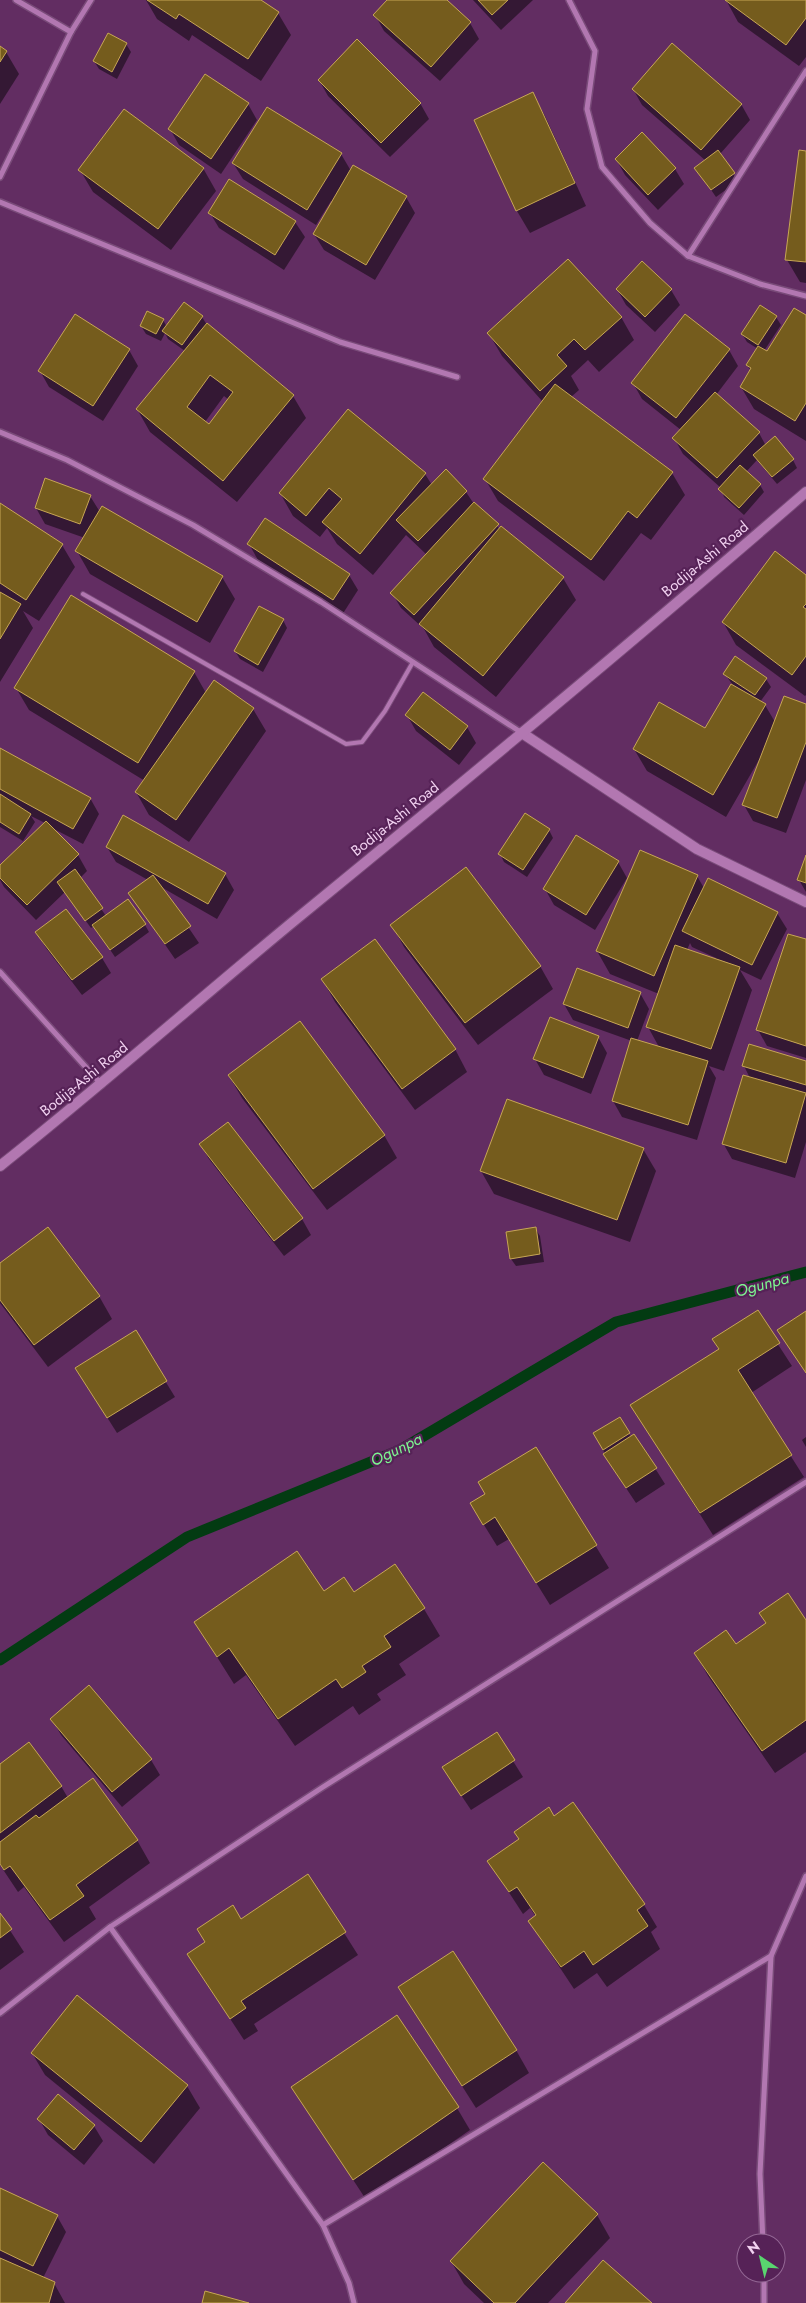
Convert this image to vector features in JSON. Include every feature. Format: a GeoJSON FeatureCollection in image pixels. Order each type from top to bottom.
{"type":"FeatureCollection","features":[{"type":"Feature","properties":{"kind":"street"},"geometry":{"type":"LineString","coordinates":[[16,0],[71,32]]}},
{"type":"Feature","properties":{"kind":"street"},"geometry":{"type":"LineString","coordinates":[[0,177],[71,32],[91,0]]}},
{"type":"Feature","properties":{"kind":"street"},"geometry":{"type":"LineString","coordinates":[[569,0],[595,51],[587,109],[602,167],[650,223],[688,256],[760,284],[806,296]]}},
{"type":"Feature","properties":{"kind":"street"},"geometry":{"type":"LineString","coordinates":[[688,256],[806,71]]}},
{"type":"Feature","properties":{"kind":"street"},"geometry":{"type":"LineString","coordinates":[[0,202],[340,342],[457,376]]}},
{"type":"Feature","properties":{"kind":"street"},"geometry":{"type":"LineString","coordinates":[[0,432],[67,460],[154,503],[321,602],[697,849],[806,902]]}},
{"type":"Feature","properties":{"kind":"street","name":"Bodija-Ashi Road"},"geometry":{"type":"LineString","coordinates":[[0,1166],[102,1085],[806,492]]}},
{"type":"Feature","properties":{"kind":"street"},"geometry":{"type":"LineString","coordinates":[[0,972],[102,1085]]}},
{"type":"Feature","properties":{"kind":"street"},"geometry":{"type":"LineString","coordinates":[[0,2013],[110,1927],[323,1787],[806,1482]]}},
{"type":"Feature","properties":{"kind":"street"},"geometry":{"type":"LineString","coordinates":[[763,2233],[760,2174],[771,1956],[806,1876]]}},
{"type":"Feature","properties":{"kind":"street"},"geometry":{"type":"LineString","coordinates":[[110,1927],[323,2225],[349,2283],[354,2303]]}},
{"type":"Feature","properties":{"kind":"street"},"geometry":{"type":"LineString","coordinates":[[323,2225],[771,1956]]}},
{"type":"Feature","properties":{"kind":"street"},"geometry":{"type":"LineString","coordinates":[[764,2283],[764,2303]]}},
{"type":"Feature","properties":{"kind":"lane"},"geometry":{"type":"LineString","coordinates":[[83,594],[346,744],[362,742],[385,711],[413,662]]}},
{"type":"Feature","properties":{"kind":"building"},"geometry":{"type":"Polygon","coordinates":[[[147,0],[261,0],[279,12],[248,59],[179,14],[176,19],[147,0]]]}},
{"type":"Feature","properties":{"kind":"building"},"geometry":{"type":"Polygon","coordinates":[[[387,0],[447,0],[471,22],[431,67],[373,15],[387,0]]]}},
{"type":"Feature","properties":{"kind":"building"},"geometry":{"type":"Polygon","coordinates":[[[478,0],[508,0],[492,15],[478,0]]]}},
{"type":"Feature","properties":{"kind":"building"},"geometry":{"type":"Polygon","coordinates":[[[725,0],[806,0],[806,18],[786,45],[725,0]]]}},
{"type":"Feature","properties":{"kind":"building"},"geometry":{"type":"Polygon","coordinates":[[[108,33],[127,43],[112,72],[93,61],[108,33]]]}},
{"type":"Feature","properties":{"kind":"building"},"geometry":{"type":"Polygon","coordinates":[[[357,39],[421,103],[381,143],[318,80],[357,39]]]}},
{"type":"Feature","properties":{"kind":"building"},"geometry":{"type":"Polygon","coordinates":[[[672,43],[742,104],[701,150],[632,89],[672,43]]]}},
{"type":"Feature","properties":{"kind":"building"},"geometry":{"type":"Polygon","coordinates":[[[0,46],[7,51],[0,62],[0,46]]]}},
{"type":"Feature","properties":{"kind":"building"},"geometry":{"type":"Polygon","coordinates":[[[205,74],[249,103],[211,159],[168,129],[205,74]]]}},
{"type":"Feature","properties":{"kind":"building"},"geometry":{"type":"Polygon","coordinates":[[[533,92],[575,183],[516,211],[474,120],[533,92]]]}},
{"type":"Feature","properties":{"kind":"building"},"geometry":{"type":"Polygon","coordinates":[[[267,107],[342,153],[307,210],[232,163],[267,107]]]}},
{"type":"Feature","properties":{"kind":"building"},"geometry":{"type":"Polygon","coordinates":[[[124,109],[204,168],[158,229],[78,170],[124,109]]]}},
{"type":"Feature","properties":{"kind":"building"},"geometry":{"type":"Polygon","coordinates":[[[642,132],[676,168],[648,195],[615,159],[642,132]]]}},
{"type":"Feature","properties":{"kind":"building"},"geometry":{"type":"Polygon","coordinates":[[[718,150],[735,173],[711,190],[694,168],[718,150]]]}},
{"type":"Feature","properties":{"kind":"building"},"geometry":{"type":"Polygon","coordinates":[[[799,150],[806,151],[806,262],[785,260],[799,150]]]}},
{"type":"Feature","properties":{"kind":"building"},"geometry":{"type":"Polygon","coordinates":[[[353,165],[407,196],[366,265],[313,234],[353,165]]]}},
{"type":"Feature","properties":{"kind":"building"},"geometry":{"type":"Polygon","coordinates":[[[229,179],[296,221],[275,255],[208,213],[229,179]]]}},
{"type":"Feature","properties":{"kind":"building"},"geometry":{"type":"Polygon","coordinates":[[[568,259],[622,317],[585,350],[574,339],[557,355],[567,366],[540,391],[487,333],[568,259]]]}},
{"type":"Feature","properties":{"kind":"building"},"geometry":{"type":"Polygon","coordinates":[[[642,261],[672,289],[645,317],[616,289],[642,261]]]}},
{"type":"Feature","properties":{"kind":"building"},"geometry":{"type":"Polygon","coordinates":[[[184,302],[203,316],[182,345],[162,331],[184,302]]]}},
{"type":"Feature","properties":{"kind":"building"},"geometry":{"type":"Polygon","coordinates":[[[760,305],[777,316],[758,345],[741,334],[760,305]]]}},
{"type":"Feature","properties":{"kind":"building"},"geometry":{"type":"Polygon","coordinates":[[[794,308],[806,315],[806,403],[795,421],[740,387],[751,368],[746,365],[758,346],[767,351],[794,308]]]}},
{"type":"Feature","properties":{"kind":"building"},"geometry":{"type":"Polygon","coordinates":[[[147,311],[164,319],[156,334],[140,326],[147,311]]]}},
{"type":"Feature","properties":{"kind":"building"},"geometry":{"type":"Polygon","coordinates":[[[75,314],[130,349],[93,406],[38,371],[75,314]]]}},
{"type":"Feature","properties":{"kind":"building"},"geometry":{"type":"Polygon","coordinates":[[[685,314],[730,349],[676,418],[631,383],[685,314]]]}},
{"type":"Feature","properties":{"kind":"building"},"geometry":{"type":"Polygon","coordinates":[[[207,323],[294,395],[223,481],[136,409],[207,323]],[[210,375],[187,407],[209,424],[233,392],[210,375]]]}},
{"type":"Feature","properties":{"kind":"building"},"geometry":{"type":"Polygon","coordinates":[[[555,384],[673,472],[637,518],[628,511],[591,560],[483,479],[555,384]]]}},
{"type":"Feature","properties":{"kind":"building"},"geometry":{"type":"Polygon","coordinates":[[[715,392],[760,432],[717,478],[672,438],[715,392]]]}},
{"type":"Feature","properties":{"kind":"building"},"geometry":{"type":"Polygon","coordinates":[[[348,409],[426,473],[360,554],[322,522],[342,499],[329,488],[306,516],[279,493],[348,409]]]}},
{"type":"Feature","properties":{"kind":"building"},"geometry":{"type":"Polygon","coordinates":[[[775,436],[794,459],[772,477],[753,455],[775,436]]]}},
{"type":"Feature","properties":{"kind":"building"},"geometry":{"type":"Polygon","coordinates":[[[740,465],[761,484],[739,508],[718,489],[740,465]]]}},
{"type":"Feature","properties":{"kind":"building"},"geometry":{"type":"Polygon","coordinates":[[[446,469],[467,491],[418,541],[396,520],[446,469]]]}},
{"type":"Feature","properties":{"kind":"building"},"geometry":{"type":"Polygon","coordinates":[[[45,478],[91,495],[80,524],[35,508],[45,478]]]}},
{"type":"Feature","properties":{"kind":"building"},"geometry":{"type":"Polygon","coordinates":[[[474,502],[499,524],[414,615],[390,593],[474,502]]]}},
{"type":"Feature","properties":{"kind":"building"},"geometry":{"type":"Polygon","coordinates":[[[0,503],[63,544],[26,600],[0,583],[0,503]]]}},
{"type":"Feature","properties":{"kind":"building"},"geometry":{"type":"Polygon","coordinates":[[[102,506],[223,576],[197,622],[75,551],[102,506]]]}},
{"type":"Feature","properties":{"kind":"building"},"geometry":{"type":"Polygon","coordinates":[[[265,518],[350,574],[333,600],[247,544],[265,518]]]}},
{"type":"Feature","properties":{"kind":"building"},"geometry":{"type":"Polygon","coordinates":[[[501,526],[564,577],[483,676],[419,624],[501,526]]]}},
{"type":"Feature","properties":{"kind":"building"},"geometry":{"type":"Polygon","coordinates":[[[775,551],[806,575],[806,604],[803,607],[806,609],[806,656],[792,675],[722,622],[775,551]]]}},
{"type":"Feature","properties":{"kind":"building"},"geometry":{"type":"Polygon","coordinates":[[[0,592],[21,604],[0,639],[0,592]]]}},
{"type":"Feature","properties":{"kind":"building"},"geometry":{"type":"Polygon","coordinates":[[[71,595],[195,671],[138,763],[14,688],[71,595]]]}},
{"type":"Feature","properties":{"kind":"building"},"geometry":{"type":"Polygon","coordinates":[[[259,606],[284,619],[258,665],[234,651],[259,606]]]}},
{"type":"Feature","properties":{"kind":"building"},"geometry":{"type":"Polygon","coordinates":[[[735,656],[767,678],[755,695],[723,674],[735,656]]]}},
{"type":"Feature","properties":{"kind":"building"},"geometry":{"type":"Polygon","coordinates":[[[214,680],[254,708],[176,820],[135,792],[214,680]]]}},
{"type":"Feature","properties":{"kind":"building"},"geometry":{"type":"Polygon","coordinates":[[[731,684],[766,704],[713,795],[633,749],[659,702],[705,728],[731,684]]]}},
{"type":"Feature","properties":{"kind":"building"},"geometry":{"type":"Polygon","coordinates":[[[423,692],[468,726],[450,750],[405,715],[423,692]]]}},
{"type":"Feature","properties":{"kind":"building"},"geometry":{"type":"Polygon","coordinates":[[[784,696],[806,704],[806,742],[777,818],[742,805],[784,696]]]}},
{"type":"Feature","properties":{"kind":"building"},"geometry":{"type":"Polygon","coordinates":[[[0,748],[91,798],[73,829],[0,789],[0,748]]]}},
{"type":"Feature","properties":{"kind":"building"},"geometry":{"type":"Polygon","coordinates":[[[0,794],[31,814],[19,834],[0,822],[0,794]]]}},
{"type":"Feature","properties":{"kind":"building"},"geometry":{"type":"Polygon","coordinates":[[[525,813],[550,829],[523,870],[498,854],[525,813]]]}},
{"type":"Feature","properties":{"kind":"building"},"geometry":{"type":"Polygon","coordinates":[[[123,815],[226,873],[208,904],[106,847],[123,815]]]}},
{"type":"Feature","properties":{"kind":"building"},"geometry":{"type":"Polygon","coordinates":[[[46,821],[79,854],[27,905],[0,878],[0,865],[46,821]]]}},
{"type":"Feature","properties":{"kind":"building"},"geometry":{"type":"Polygon","coordinates":[[[576,835],[619,861],[586,915],[543,889],[576,835]]]}},
{"type":"Feature","properties":{"kind":"building"},"geometry":{"type":"Polygon","coordinates":[[[640,850],[698,875],[654,976],[596,951],[640,850]]]}},
{"type":"Feature","properties":{"kind":"building"},"geometry":{"type":"Polygon","coordinates":[[[806,855],[806,883],[797,880],[806,855]]]}},
{"type":"Feature","properties":{"kind":"building"},"geometry":{"type":"Polygon","coordinates":[[[466,867],[541,966],[465,1023],[390,925],[466,867]]]}},
{"type":"Feature","properties":{"kind":"building"},"geometry":{"type":"Polygon","coordinates":[[[75,869],[103,908],[85,921],[57,882],[75,869]]]}},
{"type":"Feature","properties":{"kind":"building"},"geometry":{"type":"Polygon","coordinates":[[[153,875],[191,926],[165,944],[128,893],[153,875]]]}},
{"type":"Feature","properties":{"kind":"building"},"geometry":{"type":"Polygon","coordinates":[[[708,878],[778,912],[752,965],[682,931],[708,878]]]}},
{"type":"Feature","properties":{"kind":"building"},"geometry":{"type":"Polygon","coordinates":[[[128,899],[146,924],[110,950],[92,925],[128,899]]]}},
{"type":"Feature","properties":{"kind":"building"},"geometry":{"type":"Polygon","coordinates":[[[66,909],[103,957],[72,980],[35,932],[66,909]]]}},
{"type":"Feature","properties":{"kind":"building"},"geometry":{"type":"Polygon","coordinates":[[[788,934],[806,939],[806,1046],[756,1030],[788,934]]]}},
{"type":"Feature","properties":{"kind":"building"},"geometry":{"type":"Polygon","coordinates":[[[375,939],[456,1049],[402,1089],[321,979],[375,939]]]}},
{"type":"Feature","properties":{"kind":"building"},"geometry":{"type":"Polygon","coordinates":[[[675,945],[740,967],[711,1049],[646,1027],[675,945]]]}},
{"type":"Feature","properties":{"kind":"building"},"geometry":{"type":"Polygon","coordinates":[[[577,968],[641,992],[628,1028],[563,1004],[577,968]]]}},
{"type":"Feature","properties":{"kind":"building"},"geometry":{"type":"Polygon","coordinates":[[[550,1017],[599,1036],[583,1078],[533,1059],[550,1017]]]}},
{"type":"Feature","properties":{"kind":"building"},"geometry":{"type":"Polygon","coordinates":[[[300,1021],[385,1135],[313,1189],[228,1075],[300,1021]]]}},
{"type":"Feature","properties":{"kind":"building"},"geometry":{"type":"Polygon","coordinates":[[[631,1038],[708,1061],[688,1125],[612,1101],[631,1038]]]}},
{"type":"Feature","properties":{"kind":"building"},"geometry":{"type":"Polygon","coordinates":[[[749,1044],[806,1061],[806,1085],[742,1066],[749,1044]]]}},
{"type":"Feature","properties":{"kind":"building"},"geometry":{"type":"Polygon","coordinates":[[[743,1075],[806,1093],[786,1163],[722,1144],[743,1075]]]}},
{"type":"Feature","properties":{"kind":"building"},"geometry":{"type":"Polygon","coordinates":[[[507,1099],[644,1148],[617,1220],[480,1171],[507,1099]]]}},
{"type":"Feature","properties":{"kind":"building"},"geometry":{"type":"Polygon","coordinates":[[[228,1122],[303,1218],[274,1241],[199,1144],[228,1122]]]}},
{"type":"Feature","properties":{"kind":"building"},"geometry":{"type":"Polygon","coordinates":[[[48,1227],[100,1296],[34,1345],[0,1300],[0,1263],[48,1227]]]}},
{"type":"Feature","properties":{"kind":"building"},"geometry":{"type":"Polygon","coordinates":[[[536,1227],[540,1254],[510,1259],[506,1232],[536,1227]]]}},
{"type":"Feature","properties":{"kind":"building"},"geometry":{"type":"Polygon","coordinates":[[[758,1310],[780,1343],[738,1370],[792,1455],[700,1513],[630,1405],[719,1349],[712,1339],[758,1310]]]}},
{"type":"Feature","properties":{"kind":"building"},"geometry":{"type":"Polygon","coordinates":[[[806,1311],[806,1373],[777,1330],[806,1311]]]}},
{"type":"Feature","properties":{"kind":"building"},"geometry":{"type":"Polygon","coordinates":[[[136,1330],[167,1381],[107,1418],[75,1368],[136,1330]]]}},
{"type":"Feature","properties":{"kind":"building"},"geometry":{"type":"Polygon","coordinates":[[[620,1417],[630,1433],[603,1450],[593,1433],[620,1417]]]}},
{"type":"Feature","properties":{"kind":"building"},"geometry":{"type":"Polygon","coordinates":[[[634,1434],[657,1468],[626,1488],[603,1454],[634,1434]]]}},
{"type":"Feature","properties":{"kind":"building"},"geometry":{"type":"Polygon","coordinates":[[[536,1447],[597,1545],[536,1583],[495,1517],[483,1525],[470,1503],[485,1494],[478,1482],[536,1447]]]}},
{"type":"Feature","properties":{"kind":"building"},"geometry":{"type":"Polygon","coordinates":[[[297,1551],[324,1591],[344,1577],[354,1592],[395,1564],[425,1608],[384,1636],[391,1647],[362,1666],[366,1672],[342,1688],[336,1679],[278,1719],[229,1648],[217,1657],[194,1622],[297,1551]]]}},
{"type":"Feature","properties":{"kind":"building"},"geometry":{"type":"Polygon","coordinates":[[[788,1593],[806,1620],[806,1720],[762,1751],[694,1653],[726,1630],[736,1644],[766,1623],[759,1613],[788,1593]]]}},
{"type":"Feature","properties":{"kind":"building"},"geometry":{"type":"Polygon","coordinates":[[[89,1685],[152,1759],[112,1792],[50,1719],[89,1685]]]}},
{"type":"Feature","properties":{"kind":"building"},"geometry":{"type":"Polygon","coordinates":[[[497,1732],[515,1760],[461,1796],[442,1767],[497,1732]]]}},
{"type":"Feature","properties":{"kind":"building"},"geometry":{"type":"Polygon","coordinates":[[[29,1742],[62,1786],[0,1833],[0,1764],[29,1742]]]}},
{"type":"Feature","properties":{"kind":"building"},"geometry":{"type":"Polygon","coordinates":[[[93,1778],[138,1840],[76,1885],[84,1896],[50,1920],[10,1866],[4,1870],[0,1864],[0,1842],[36,1815],[39,1818],[93,1778]]]}},
{"type":"Feature","properties":{"kind":"building"},"geometry":{"type":"Polygon","coordinates":[[[573,1802],[645,1904],[637,1910],[648,1926],[593,1965],[584,1951],[561,1967],[528,1921],[536,1915],[517,1887],[509,1892],[487,1861],[519,1839],[514,1832],[549,1807],[554,1816],[573,1802]]]}},
{"type":"Feature","properties":{"kind":"building"},"geometry":{"type":"Polygon","coordinates":[[[308,1874],[346,1932],[241,2001],[246,2008],[230,2019],[187,1954],[205,1942],[197,1929],[233,1905],[241,1919],[308,1874]]]}},
{"type":"Feature","properties":{"kind":"building"},"geometry":{"type":"Polygon","coordinates":[[[0,1913],[12,1929],[0,1938],[0,1913]]]}},
{"type":"Feature","properties":{"kind":"building"},"geometry":{"type":"Polygon","coordinates":[[[453,1951],[517,2050],[462,2086],[398,1987],[453,1951]]]}},
{"type":"Feature","properties":{"kind":"building"},"geometry":{"type":"Polygon","coordinates":[[[77,1995],[188,2085],[141,2142],[31,2053],[77,1995]]]}},
{"type":"Feature","properties":{"kind":"building"},"geometry":{"type":"Polygon","coordinates":[[[397,2015],[459,2107],[353,2180],[291,2087],[397,2015]]]}},
{"type":"Feature","properties":{"kind":"building"},"geometry":{"type":"Polygon","coordinates":[[[58,2094],[95,2125],[74,2150],[37,2119],[58,2094]]]}},
{"type":"Feature","properties":{"kind":"building"},"geometry":{"type":"Polygon","coordinates":[[[543,2162],[598,2214],[515,2303],[494,2303],[450,2261],[543,2162]]]}},
{"type":"Feature","properties":{"kind":"building"},"geometry":{"type":"Polygon","coordinates":[[[0,2188],[58,2215],[33,2266],[0,2250],[0,2188]]]}},
{"type":"Feature","properties":{"kind":"building"},"geometry":{"type":"Polygon","coordinates":[[[0,2258],[55,2282],[49,2303],[0,2303],[0,2258]]]}},
{"type":"Feature","properties":{"kind":"building"},"geometry":{"type":"Polygon","coordinates":[[[603,2260],[652,2303],[565,2303],[603,2260]]]}},
{"type":"Feature","properties":{"kind":"building"},"geometry":{"type":"Polygon","coordinates":[[[205,2291],[249,2303],[202,2303],[205,2291]]]}},
{"type":"Feature","properties":{"kind":"waterway","name":"Ogunpa"},"geometry":{"type":"LineString","coordinates":[[0,1660],[187,1537],[400,1450],[616,1322],[806,1272]]}}]}
